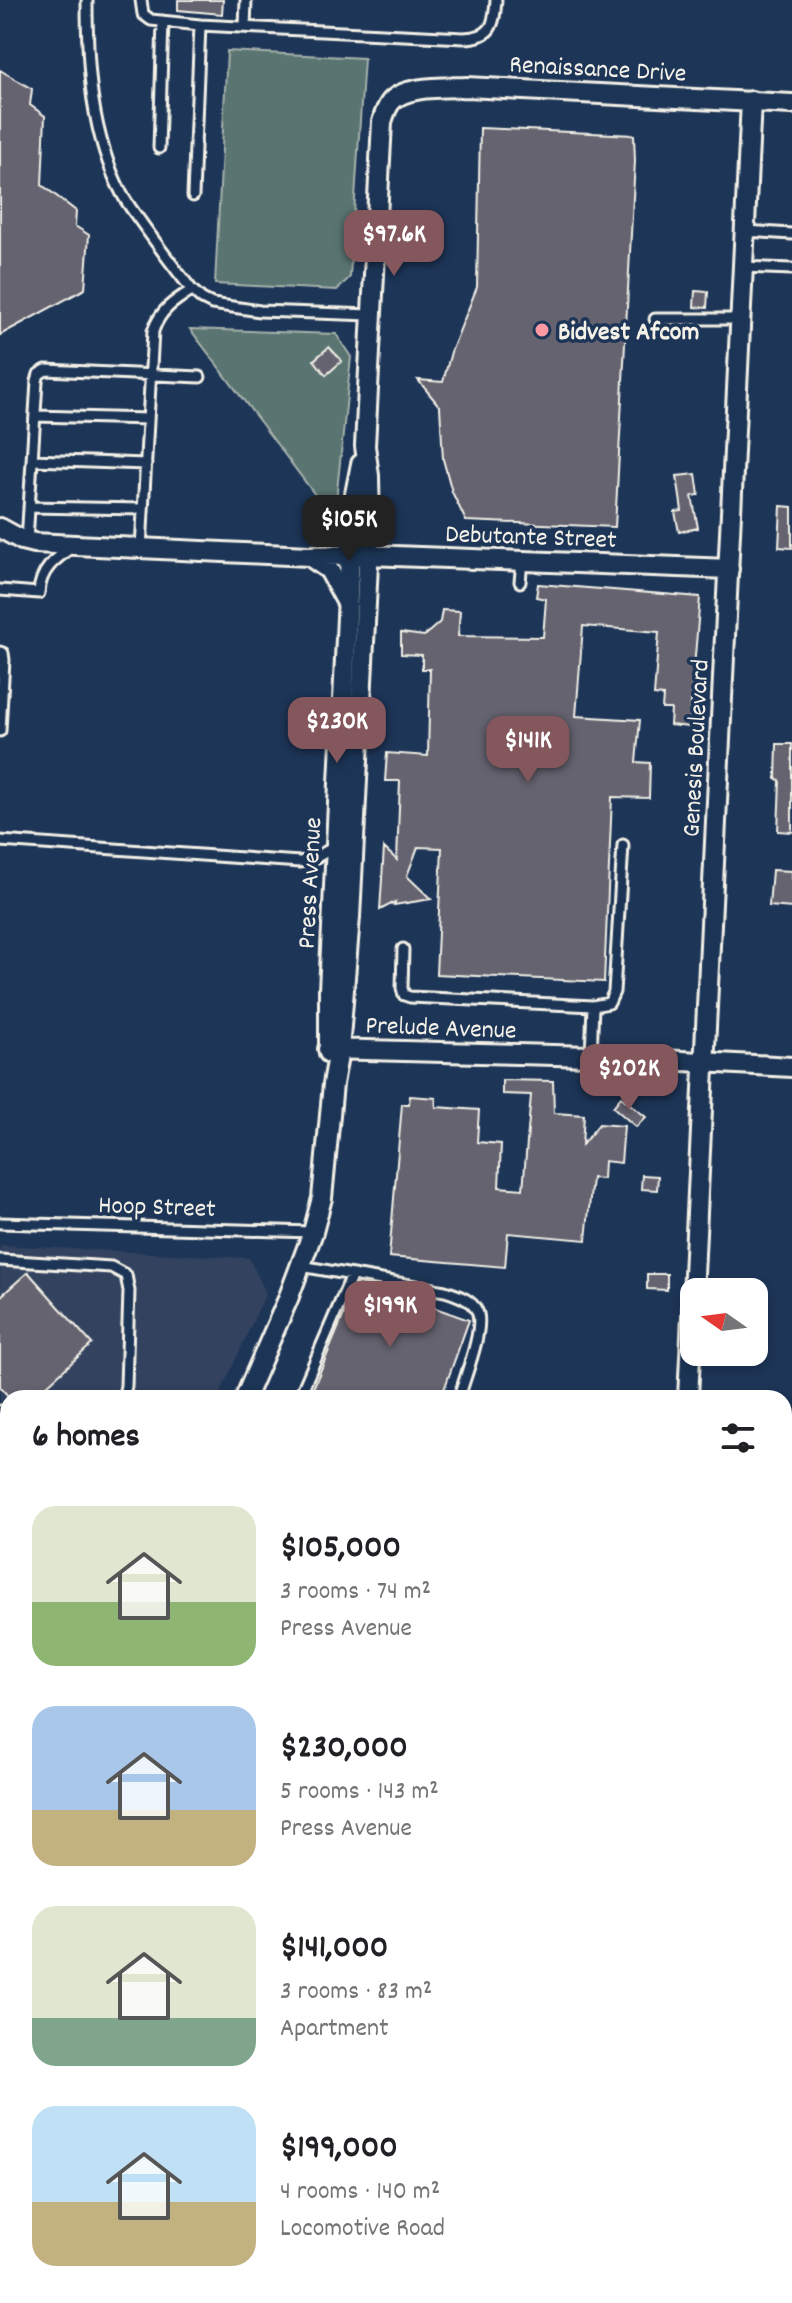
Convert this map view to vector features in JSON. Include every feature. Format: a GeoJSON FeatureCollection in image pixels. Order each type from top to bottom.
{"type":"FeatureCollection","features":[{"type":"Feature","properties":{"kind":"street","name":"Renaissance Drive"},"geometry":{"type":"LineString","coordinates":[[402,94],[429,88],[467,87],[792,104]]}},
{"type":"Feature","properties":{"kind":"street","name":"Press Avenue"},"geometry":{"type":"LineString","coordinates":[[341,916],[336,846],[348,604],[370,497],[365,446],[382,122],[389,104],[402,94]]}},
{"type":"Feature","properties":{"kind":"street","name":"Genesis Boulevard"},"geometry":{"type":"LineString","coordinates":[[688,1390],[751,101]]}},
{"type":"Feature","properties":{"kind":"street","name":"Press Avenue"},"geometry":{"type":"LineString","coordinates":[[248,1390],[301,1266],[322,1198],[333,1084],[359,555],[351,530],[365,446]]}},
{"type":"Feature","properties":{"kind":"street","name":"Debutante Street"},"geometry":{"type":"LineString","coordinates":[[0,528],[27,541],[75,545],[309,556],[359,555],[729,569]]}},
{"type":"Feature","properties":{"kind":"street"},"geometry":{"type":"LineString","coordinates":[[348,604],[329,570],[309,556],[341,541],[351,530]]}},
{"type":"Feature","properties":{"kind":"street","name":"Prelude Avenue"},"geometry":{"type":"LineString","coordinates":[[334,1049],[591,1056],[792,1067]]}},
{"type":"Feature","properties":{"kind":"lane"},"geometry":{"type":"LineString","coordinates":[[87,0],[90,91],[102,143],[123,196],[192,290],[202,299],[222,306],[260,311],[371,315]]}},
{"type":"Feature","properties":{"kind":"lane"},"geometry":{"type":"LineString","coordinates":[[141,0],[143,14],[151,20],[200,25],[481,37],[493,23],[496,0]]}},
{"type":"Feature","properties":{"kind":"lane"},"geometry":{"type":"LineString","coordinates":[[245,27],[246,0]]}},
{"type":"Feature","properties":{"kind":"lane"},"geometry":{"type":"LineString","coordinates":[[159,148],[163,21]]}},
{"type":"Feature","properties":{"kind":"lane"},"geometry":{"type":"LineString","coordinates":[[193,196],[200,25]]}},
{"type":"Feature","properties":{"kind":"lane"},"geometry":{"type":"LineString","coordinates":[[745,231],[792,234]]}},
{"type":"Feature","properties":{"kind":"lane"},"geometry":{"type":"LineString","coordinates":[[743,267],[792,269]]}},
{"type":"Feature","properties":{"kind":"lane"},"geometry":{"type":"LineString","coordinates":[[141,548],[153,331],[157,319],[171,303],[192,290]]}},
{"type":"Feature","properties":{"kind":"lane"},"geometry":{"type":"LineString","coordinates":[[655,319],[741,319]]}},
{"type":"Feature","properties":{"kind":"lane"},"geometry":{"type":"LineString","coordinates":[[27,541],[39,374],[46,370],[200,377]]}},
{"type":"Feature","properties":{"kind":"lane"},"geometry":{"type":"LineString","coordinates":[[35,416],[148,419]]}},
{"type":"Feature","properties":{"kind":"lane"},"geometry":{"type":"LineString","coordinates":[[32,460],[146,464]]}},
{"type":"Feature","properties":{"kind":"lane"},"geometry":{"type":"LineString","coordinates":[[29,507],[143,509]]}},
{"type":"Feature","properties":{"kind":"lane"},"geometry":{"type":"LineString","coordinates":[[0,590],[39,593],[39,582],[51,563],[75,545]]}},
{"type":"Feature","properties":{"kind":"lane"},"geometry":{"type":"LineString","coordinates":[[520,582],[522,561]]}},
{"type":"Feature","properties":{"kind":"lane"},"geometry":{"type":"LineString","coordinates":[[0,652],[4,660],[0,731]]}},
{"type":"Feature","properties":{"kind":"lane"},"geometry":{"type":"LineString","coordinates":[[0,841],[300,862],[315,858],[336,846]]}},
{"type":"Feature","properties":{"kind":"lane"},"geometry":{"type":"LineString","coordinates":[[403,949],[402,988],[404,995],[410,997],[593,1006],[609,1003],[614,992],[623,845]]}},
{"type":"Feature","properties":{"kind":"lane"},"geometry":{"type":"LineString","coordinates":[[591,1056],[593,1006]]}},
{"type":"Feature","properties":{"kind":"lane","name":"Hoop Street"},"geometry":{"type":"LineString","coordinates":[[0,1223],[313,1232]]}},
{"type":"Feature","properties":{"kind":"lane"},"geometry":{"type":"LineString","coordinates":[[0,1260],[111,1267],[126,1275],[129,1291],[125,1390]]}},
{"type":"Feature","properties":{"kind":"lane"},"geometry":{"type":"LineString","coordinates":[[301,1266],[445,1291],[463,1298],[477,1311],[479,1326],[461,1390]]}},
{"type":"Feature","properties":{"kind":"lane"},"geometry":{"type":"LineString","coordinates":[[302,1390],[352,1275]]}},
{"type":"Feature","properties":{"kind":"shaded area"},"geometry":{"type":"Polygon","coordinates":[[[0,1245],[249,1258],[266,1293],[222,1390],[0,1390],[0,1245]]]}},
{"type":"Feature","properties":{"kind":"green space"},"geometry":{"type":"Polygon","coordinates":[[[227,51],[364,58],[350,277],[337,290],[215,284],[227,51]]]}},
{"type":"Feature","properties":{"kind":"green space"},"geometry":{"type":"Polygon","coordinates":[[[190,329],[336,334],[351,357],[334,520],[190,329]]]}},
{"type":"Feature","properties":{"kind":"building"},"geometry":{"type":"Polygon","coordinates":[[[178,0],[223,0],[222,14],[178,10],[178,0]]]}},
{"type":"Feature","properties":{"kind":"building"},"geometry":{"type":"Polygon","coordinates":[[[0,70],[32,89],[30,105],[45,116],[42,185],[76,211],[75,226],[89,235],[85,289],[0,335],[0,70]]]}},
{"type":"Feature","properties":{"kind":"building","name":"Bidvest Afcom"},"geometry":{"type":"Polygon","coordinates":[[[480,128],[634,135],[615,527],[466,521],[452,492],[443,459],[440,407],[418,380],[443,382],[451,352],[477,287],[480,128]]]}},
{"type":"Feature","properties":{"kind":"building"},"geometry":{"type":"Polygon","coordinates":[[[695,291],[708,292],[707,308],[694,307],[695,291]]]}},
{"type":"Feature","properties":{"kind":"building"},"geometry":{"type":"Polygon","coordinates":[[[329,347],[342,361],[326,375],[314,360],[329,347]]]}},
{"type":"Feature","properties":{"kind":"building"},"geometry":{"type":"Polygon","coordinates":[[[696,474],[699,495],[692,496],[698,528],[679,532],[675,512],[682,511],[677,476],[696,474]]]}},
{"type":"Feature","properties":{"kind":"building"},"geometry":{"type":"Polygon","coordinates":[[[781,506],[792,507],[792,548],[779,547],[781,506]]]}},
{"type":"Feature","properties":{"kind":"building"},"geometry":{"type":"Polygon","coordinates":[[[538,584],[700,597],[689,727],[670,725],[671,709],[662,709],[663,696],[654,695],[659,632],[583,626],[576,716],[640,720],[636,762],[650,763],[649,798],[612,797],[604,982],[436,974],[442,848],[418,847],[407,876],[431,899],[394,905],[395,902],[380,910],[384,848],[397,860],[400,781],[385,781],[387,753],[428,756],[430,669],[422,669],[422,655],[401,654],[401,633],[424,636],[440,622],[442,610],[460,611],[458,636],[543,637],[546,599],[536,597],[538,584]]]}},
{"type":"Feature","properties":{"kind":"building"},"geometry":{"type":"Polygon","coordinates":[[[777,744],[792,744],[792,832],[778,831],[780,780],[776,779],[777,744]]]}},
{"type":"Feature","properties":{"kind":"building"},"geometry":{"type":"Polygon","coordinates":[[[772,870],[792,871],[792,908],[769,906],[772,870]]]}},
{"type":"Feature","properties":{"kind":"building"},"geometry":{"type":"Polygon","coordinates":[[[502,1080],[553,1081],[554,1113],[584,1115],[582,1145],[599,1124],[624,1126],[621,1163],[604,1161],[603,1179],[592,1178],[586,1240],[508,1233],[505,1267],[389,1257],[402,1104],[409,1104],[410,1096],[436,1098],[436,1107],[479,1110],[477,1142],[501,1144],[499,1187],[523,1189],[531,1095],[502,1094],[502,1080]]]}},
{"type":"Feature","properties":{"kind":"building"},"geometry":{"type":"Polygon","coordinates":[[[621,1097],[646,1117],[636,1127],[613,1107],[621,1097]]]}},
{"type":"Feature","properties":{"kind":"building"},"geometry":{"type":"Polygon","coordinates":[[[642,1175],[658,1176],[657,1190],[641,1189],[642,1175]]]}},
{"type":"Feature","properties":{"kind":"building"},"geometry":{"type":"Polygon","coordinates":[[[28,1272],[92,1344],[42,1390],[3,1390],[0,1387],[0,1297],[28,1272]]]}},
{"type":"Feature","properties":{"kind":"building"},"geometry":{"type":"Polygon","coordinates":[[[647,1274],[667,1274],[667,1290],[647,1289],[647,1274]]]}},
{"type":"Feature","properties":{"kind":"building"},"geometry":{"type":"Polygon","coordinates":[[[357,1283],[377,1287],[469,1320],[444,1390],[312,1390],[357,1283]]]}},
{"type":"Feature","properties":{"kind":"place","name":"Bidvest Afcom"},"geometry":{"type":"Point","coordinates":[542,330]}}]}
